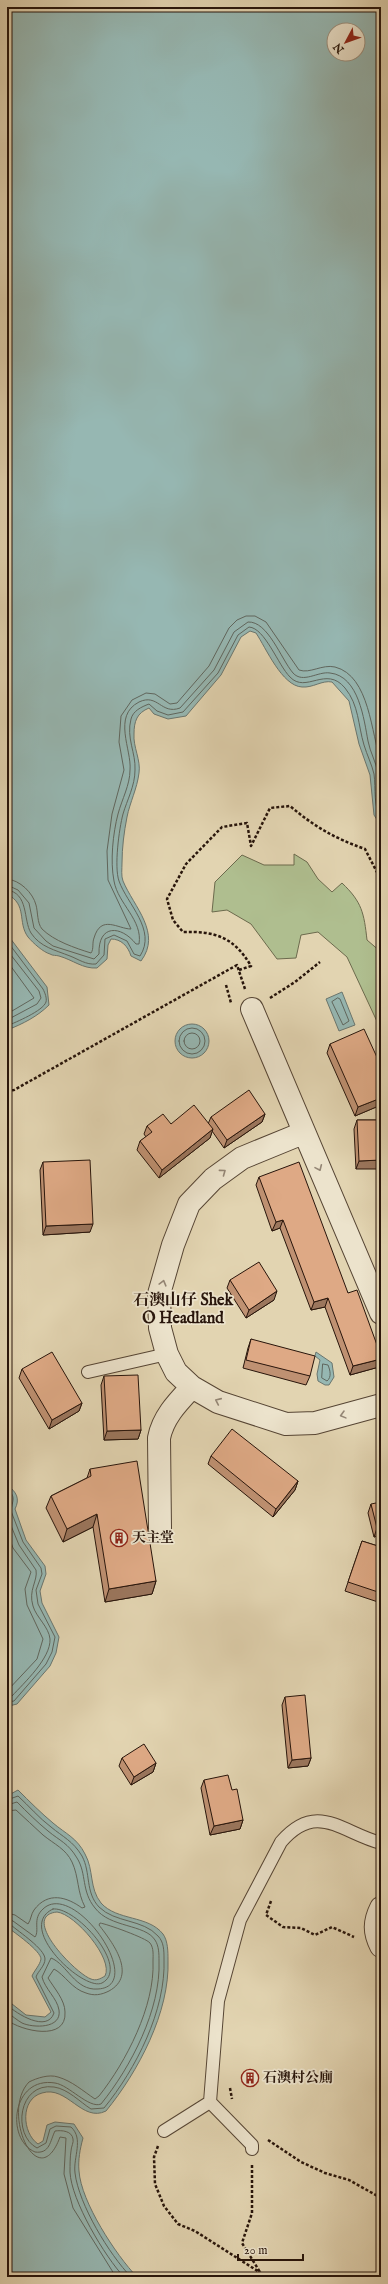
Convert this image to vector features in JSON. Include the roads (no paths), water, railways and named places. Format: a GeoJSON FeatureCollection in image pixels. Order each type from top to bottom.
{"type":"FeatureCollection","features":[{"type":"Feature","properties":{"kind":"street"},"geometry":{"type":"LineString","coordinates":[[252,1009],[303,1133],[356,1250],[381,1313]]}},
{"type":"Feature","properties":{"kind":"street"},"geometry":{"type":"LineString","coordinates":[[303,1133],[242,1158],[213,1179],[188,1204],[173,1245],[159,1294],[160,1328],[167,1354],[176,1372],[192,1387],[218,1402],[286,1424],[315,1423],[381,1405]]}},
{"type":"Feature","properties":{"kind":"street"},"geometry":{"type":"LineString","coordinates":[[160,1528],[159,1438],[161,1428],[173,1408],[192,1387]]}},
{"type":"Feature","properties":{"kind":"street"},"geometry":{"type":"LineString","coordinates":[[378,1916],[375,1934],[381,1946]]}},
{"type":"Feature","properties":{"kind":"lane"},"geometry":{"type":"LineString","coordinates":[[88,1372],[167,1354]]}},
{"type":"Feature","properties":{"kind":"lane"},"geometry":{"type":"LineString","coordinates":[[252,2149],[252,2145],[210,2102],[218,2001],[240,1920],[281,1842],[289,1832],[301,1825],[329,1821],[352,1831],[364,1839],[381,1843]]}},
{"type":"Feature","properties":{"kind":"lane"},"geometry":{"type":"LineString","coordinates":[[164,2131],[210,2102]]}},
{"type":"Feature","properties":{"kind":"water"},"geometry":{"type":"Polygon","coordinates":[[[7,7],[381,7],[381,826],[374,815],[370,775],[359,744],[349,701],[332,682],[325,682],[306,687],[295,685],[281,673],[275,665],[256,633],[250,631],[241,637],[221,675],[186,716],[168,719],[154,714],[149,708],[139,715],[136,721],[134,739],[139,763],[139,773],[126,823],[123,846],[122,877],[144,920],[147,930],[149,940],[147,951],[141,961],[131,956],[126,946],[115,939],[111,939],[108,945],[107,959],[97,968],[87,967],[47,953],[38,947],[28,937],[23,926],[20,908],[18,903],[7,894],[7,7]]]}},
{"type":"Feature","properties":{"kind":"water"},"geometry":{"type":"Polygon","coordinates":[[[7,934],[47,987],[49,1005],[30,1019],[7,1030],[7,934]]]}},
{"type":"Feature","properties":{"kind":"water"},"geometry":{"type":"Polygon","coordinates":[[[342,992],[355,1025],[339,1031],[326,999],[342,992]]]}},
{"type":"Feature","properties":{"kind":"water"},"geometry":{"type":"Polygon","coordinates":[[[189,1024],[195,1024],[199,1025],[206,1031],[209,1041],[208,1048],[202,1055],[195,1058],[189,1058],[185,1057],[178,1051],[175,1044],[175,1038],[176,1034],[182,1027],[189,1024]]]}},
{"type":"Feature","properties":{"kind":"water"},"geometry":{"type":"Polygon","coordinates":[[[316,1352],[332,1363],[334,1377],[329,1385],[325,1385],[318,1381],[317,1374],[320,1360],[315,1356],[316,1352]]]}},
{"type":"Feature","properties":{"kind":"water"},"geometry":{"type":"Polygon","coordinates":[[[7,1485],[17,1496],[17,1505],[15,1509],[26,1540],[45,1566],[46,1574],[40,1591],[42,1603],[59,1637],[56,1653],[50,1666],[17,1704],[9,1706],[7,1704],[7,1485]]]}},
{"type":"Feature","properties":{"kind":"water"},"geometry":{"type":"Polygon","coordinates":[[[18,1790],[78,1844],[88,1860],[93,1885],[97,1897],[101,1903],[115,1913],[141,1921],[157,1928],[166,1940],[168,1954],[167,1980],[164,2000],[158,2020],[140,2060],[106,2111],[97,2113],[89,2112],[67,2098],[51,2092],[42,2093],[35,2096],[27,2109],[26,2117],[26,2125],[29,2132],[38,2144],[43,2141],[47,2125],[55,2122],[74,2124],[83,2138],[79,2171],[81,2184],[86,2198],[101,2227],[119,2256],[137,2277],[7,2277],[7,2000],[26,2015],[45,2017],[51,2012],[32,1976],[41,1959],[40,1956],[37,1951],[27,1942],[7,1927],[7,1796],[18,1790]],[[57,1912],[47,1916],[44,1923],[47,1934],[54,1945],[74,1967],[84,1975],[95,1980],[105,1976],[106,1968],[104,1959],[99,1949],[91,1938],[73,1920],[57,1912]]]}},
{"type":"Feature","properties":{"kind":"place","name":"天主堂"},"geometry":{"type":"Point","coordinates":[119,1538]}},
{"type":"Feature","properties":{"kind":"place","name":"石澳村公廁"},"geometry":{"type":"Point","coordinates":[250,2078]}},
{"type":"Feature","properties":{"kind":"district","name":"石澳山仔 Shek O Headland"},"geometry":{"type":"Point","coordinates":[183,1310]}}]}
